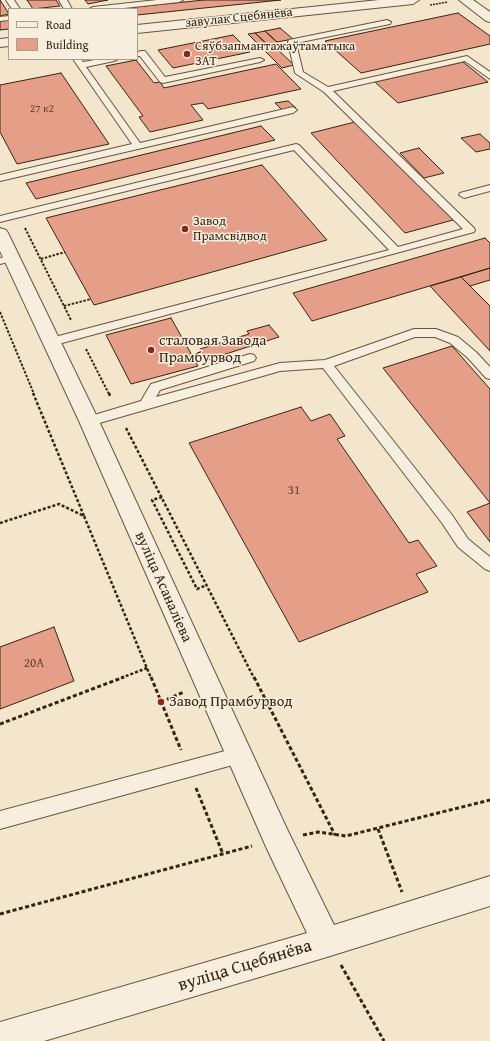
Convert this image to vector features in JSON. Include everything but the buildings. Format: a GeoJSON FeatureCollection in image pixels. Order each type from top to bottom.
{"type":"FeatureCollection","features":[{"type":"Feature","properties":{"kind":"street","name":"завулак Сцебянёва"},"geometry":{"type":"LineString","coordinates":[[138,29],[413,0]]}},
{"type":"Feature","properties":{"kind":"street"},"geometry":{"type":"LineString","coordinates":[[465,0],[490,18]]}},
{"type":"Feature","properties":{"kind":"street","name":"вуліца Асаналіева"},"geometry":{"type":"LineString","coordinates":[[0,233],[6,260],[52,342],[89,420],[277,839],[327,942]]}},
{"type":"Feature","properties":{"kind":"street","name":"вуліца Сцебянёва"},"geometry":{"type":"LineString","coordinates":[[0,1038],[327,942],[490,891]]}},
{"type":"Feature","properties":{"kind":"lane"},"geometry":{"type":"LineString","coordinates":[[97,8],[122,3],[179,0]]}},
{"type":"Feature","properties":{"kind":"lane"},"geometry":{"type":"LineString","coordinates":[[52,342],[470,230],[327,90],[299,73],[292,42],[387,22]]}},
{"type":"Feature","properties":{"kind":"lane"},"geometry":{"type":"LineString","coordinates":[[138,54],[142,53],[163,80],[260,60]]}},
{"type":"Feature","properties":{"kind":"lane"},"geometry":{"type":"LineString","coordinates":[[327,90],[467,58],[490,76]]}},
{"type":"Feature","properties":{"kind":"lane"},"geometry":{"type":"LineString","coordinates":[[79,62],[102,60]]}},
{"type":"Feature","properties":{"kind":"lane"},"geometry":{"type":"LineString","coordinates":[[79,62],[138,146]]}},
{"type":"Feature","properties":{"kind":"lane"},"geometry":{"type":"LineString","coordinates":[[0,178],[293,110]]}},
{"type":"Feature","properties":{"kind":"lane"},"geometry":{"type":"LineString","coordinates":[[0,219],[296,147],[396,251]]}},
{"type":"Feature","properties":{"kind":"lane"},"geometry":{"type":"LineString","coordinates":[[464,195],[490,188]]}},
{"type":"Feature","properties":{"kind":"lane"},"geometry":{"type":"LineString","coordinates":[[89,420],[280,367],[326,364],[414,333],[436,333],[454,340],[472,355],[490,375]]}},
{"type":"Feature","properties":{"kind":"lane"},"geometry":{"type":"LineString","coordinates":[[146,404],[155,387],[250,358]]}},
{"type":"Feature","properties":{"kind":"lane"},"geometry":{"type":"LineString","coordinates":[[326,364],[447,519],[463,543],[490,565]]}},
{"type":"Feature","properties":{"kind":"lane"},"geometry":{"type":"LineString","coordinates":[[0,820],[240,755]]}},
{"type":"Feature","properties":{"kind":"path"},"geometry":{"type":"LineString","coordinates":[[18,214],[118,412],[336,835]]}},
{"type":"Feature","properties":{"kind":"path"},"geometry":{"type":"LineString","coordinates":[[41,259],[65,252]]}},
{"type":"Feature","properties":{"kind":"path"},"geometry":{"type":"LineString","coordinates":[[64,306],[91,299]]}},
{"type":"Feature","properties":{"kind":"path"},"geometry":{"type":"LineString","coordinates":[[0,312],[223,854]]}},
{"type":"Feature","properties":{"kind":"path"},"geometry":{"type":"LineString","coordinates":[[162,497],[152,500],[193,582],[197,589],[207,585]]}},
{"type":"Feature","properties":{"kind":"path"},"geometry":{"type":"LineString","coordinates":[[0,523],[59,504],[84,516]]}},
{"type":"Feature","properties":{"kind":"path"},"geometry":{"type":"LineString","coordinates":[[0,724],[147,668]]}},
{"type":"Feature","properties":{"kind":"path"},"geometry":{"type":"LineString","coordinates":[[0,914],[277,839],[318,832],[346,836],[490,800]]}},
{"type":"Feature","properties":{"kind":"path"},"geometry":{"type":"LineString","coordinates":[[327,942],[384,1041]]}},
{"type":"Feature","properties":{"kind":"place","name":"Сяўбзапмантажаўтаматыка ЗАТ"},"geometry":{"type":"Point","coordinates":[187,54]}},
{"type":"Feature","properties":{"kind":"place","name":"Завод Прамсвідвод"},"geometry":{"type":"Point","coordinates":[185,229]}},
{"type":"Feature","properties":{"kind":"place","name":"сталовая Завода Прамбурвод"},"geometry":{"type":"Point","coordinates":[151,350]}},
{"type":"Feature","properties":{"kind":"place","name":"Завод Прамбурвод"},"geometry":{"type":"Point","coordinates":[161,702]}}]}
